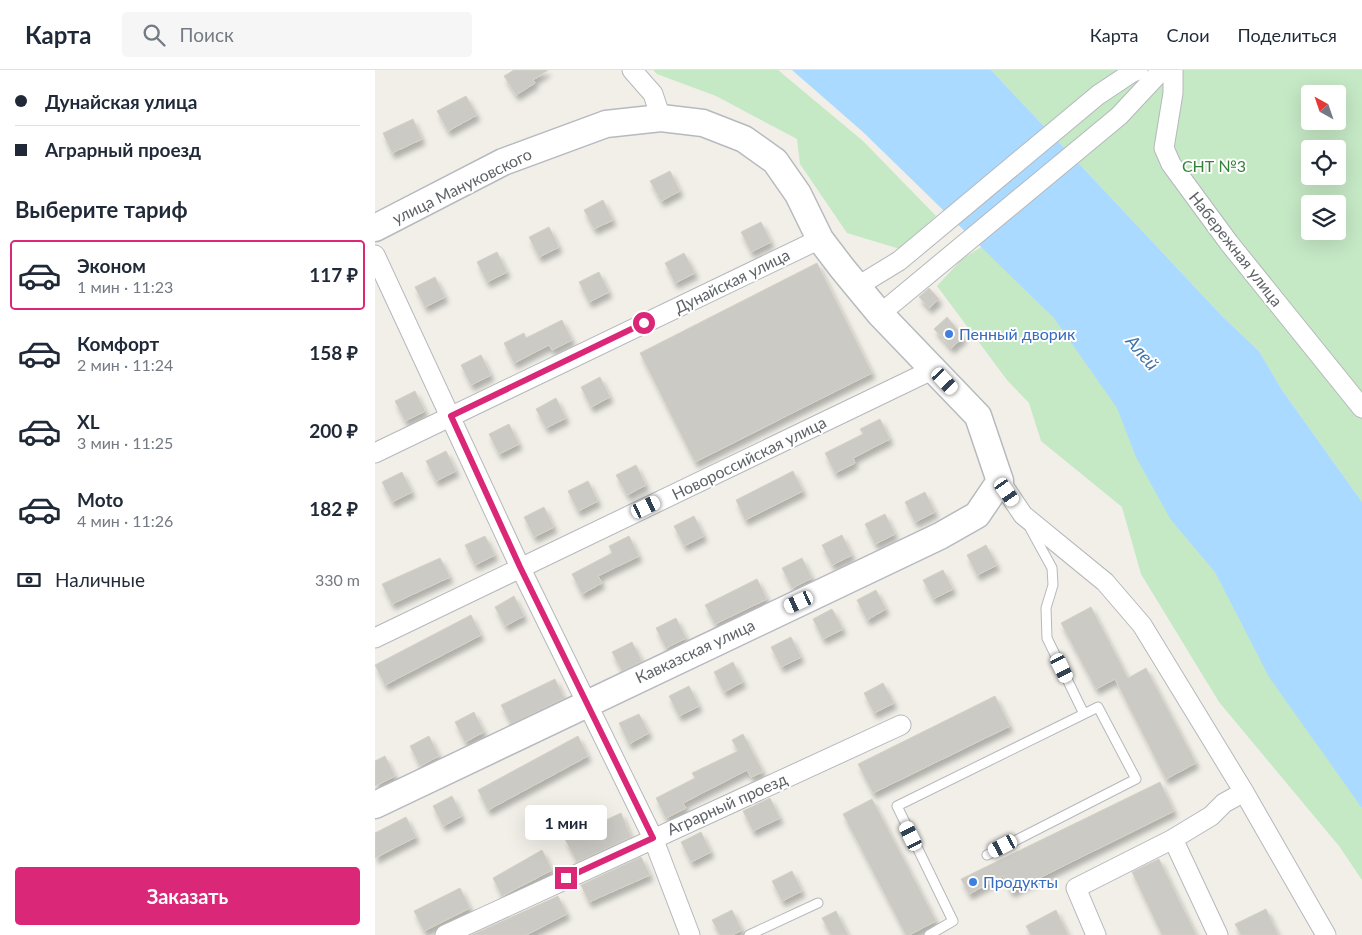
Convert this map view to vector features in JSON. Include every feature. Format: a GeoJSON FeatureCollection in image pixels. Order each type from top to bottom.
{"type":"FeatureCollection","features":[{"type":"Feature","properties":{"kind":"street"},"geometry":{"type":"LineString","coordinates":[[632,70],[653,94],[661,118]]}},
{"type":"Feature","properties":{"kind":"street"},"geometry":{"type":"LineString","coordinates":[[858,286],[899,261],[1098,95],[1131,72],[1138,70]]}},
{"type":"Feature","properties":{"kind":"street"},"geometry":{"type":"LineString","coordinates":[[880,314],[1116,118],[1162,70]]}},
{"type":"Feature","properties":{"kind":"street","name":"Набережная улица"},"geometry":{"type":"LineString","coordinates":[[1173,70],[1173,93],[1163,148],[1171,164],[1229,243],[1362,408]]}},
{"type":"Feature","properties":{"kind":"street","name":"улица Мануковского"},"geometry":{"type":"LineString","coordinates":[[375,228],[503,162],[606,124],[661,118],[703,123],[744,139],[775,162],[798,194],[819,239],[880,314],[935,369],[978,416],[1000,481]]}},
{"type":"Feature","properties":{"kind":"street","name":"Дунайская улица"},"geometry":{"type":"LineString","coordinates":[[375,453],[819,239]]}},
{"type":"Feature","properties":{"kind":"street"},"geometry":{"type":"LineString","coordinates":[[375,255],[520,567],[653,838],[690,935]]}},
{"type":"Feature","properties":{"kind":"street","name":"Новороссийская улица"},"geometry":{"type":"LineString","coordinates":[[375,638],[935,369]]}},
{"type":"Feature","properties":{"kind":"street"},"geometry":{"type":"LineString","coordinates":[[1000,481],[1023,514],[1105,582],[1142,626],[1244,792],[1326,935]]}},
{"type":"Feature","properties":{"kind":"street","name":"Кавказская улица"},"geometry":{"type":"LineString","coordinates":[[375,805],[587,702],[940,536],[977,515],[1000,481]]}},
{"type":"Feature","properties":{"kind":"street","name":"Аграрный проезд"},"geometry":{"type":"LineString","coordinates":[[445,935],[901,725]]}},
{"type":"Feature","properties":{"kind":"street"},"geometry":{"type":"LineString","coordinates":[[1096,935],[1076,888],[1173,839],[1211,816],[1224,803],[1244,792]]}},
{"type":"Feature","properties":{"kind":"street"},"geometry":{"type":"LineString","coordinates":[[1173,839],[1218,935]]}},
{"type":"Feature","properties":{"kind":"lane"},"geometry":{"type":"LineString","coordinates":[[1023,514],[1052,568],[1053,585],[1046,608],[1047,638],[1084,714]]}},
{"type":"Feature","properties":{"kind":"lane"},"geometry":{"type":"LineString","coordinates":[[929,935],[953,921],[897,806],[1098,707],[1136,779],[987,855]]}},
{"type":"Feature","properties":{"kind":"lane"},"geometry":{"type":"LineString","coordinates":[[749,935],[818,902]]}},
{"type":"Feature","properties":{"kind":"green space"},"geometry":{"type":"Polygon","coordinates":[[[653,70],[778,70],[863,141],[936,216],[900,249],[847,233],[800,164],[797,139],[716,96],[657,74],[653,70]]]}},
{"type":"Feature","properties":{"kind":"green space","name":"СНТ №3"},"geometry":{"type":"Polygon","coordinates":[[[991,70],[1362,70],[1362,502],[1282,390],[1259,351],[1223,317],[991,70]]]}},
{"type":"Feature","properties":{"kind":"green space"},"geometry":{"type":"Polygon","coordinates":[[[994,239],[1082,338],[1362,783],[1362,880],[1339,846],[1219,702],[1141,574],[1122,507],[1041,441],[1029,403],[1007,380],[937,286],[962,259],[994,239]]]}},
{"type":"Feature","properties":{"kind":"water","name":"Алей"},"geometry":{"type":"Polygon","coordinates":[[[792,70],[991,70],[1223,317],[1259,351],[1282,390],[1362,502],[1362,808],[1269,677],[1215,572],[1171,520],[1136,457],[1117,408],[1054,318],[863,132],[792,70]]]}},
{"type":"Feature","properties":{"kind":"building"},"geometry":{"type":"Polygon","coordinates":[[[514,70],[548,70],[533,80],[535,83],[516,95],[504,76],[514,70]]]}},
{"type":"Feature","properties":{"kind":"building"},"geometry":{"type":"Polygon","coordinates":[[[466,96],[477,115],[448,131],[437,111],[466,96]]]}},
{"type":"Feature","properties":{"kind":"building"},"geometry":{"type":"Polygon","coordinates":[[[413,119],[422,139],[392,153],[383,133],[413,119]]]}},
{"type":"Feature","properties":{"kind":"building"},"geometry":{"type":"Polygon","coordinates":[[[670,171],[680,191],[661,201],[650,181],[670,171]]]}},
{"type":"Feature","properties":{"kind":"building"},"geometry":{"type":"Polygon","coordinates":[[[603,200],[613,220],[594,229],[584,210],[603,200]]]}},
{"type":"Feature","properties":{"kind":"building"},"geometry":{"type":"Polygon","coordinates":[[[761,222],[771,242],[751,252],[741,232],[761,222]]]}},
{"type":"Feature","properties":{"kind":"building"},"geometry":{"type":"Polygon","coordinates":[[[549,227],[559,247],[539,257],[529,237],[549,227]]]}},
{"type":"Feature","properties":{"kind":"building"},"geometry":{"type":"Polygon","coordinates":[[[497,252],[507,272],[487,282],[477,262],[497,252]]]}},
{"type":"Feature","properties":{"kind":"building"},"geometry":{"type":"Polygon","coordinates":[[[684,253],[695,273],[675,283],[665,263],[684,253]]]}},
{"type":"Feature","properties":{"kind":"building"},"geometry":{"type":"Polygon","coordinates":[[[817,263],[872,373],[695,462],[640,353],[817,263]]]}},
{"type":"Feature","properties":{"kind":"building"},"geometry":{"type":"Polygon","coordinates":[[[599,272],[609,292],[589,302],[579,282],[599,272]]]}},
{"type":"Feature","properties":{"kind":"building"},"geometry":{"type":"Polygon","coordinates":[[[435,277],[445,297],[425,307],[415,287],[435,277]]]}},
{"type":"Feature","properties":{"kind":"building"},"geometry":{"type":"Polygon","coordinates":[[[929,288],[939,299],[929,308],[919,297],[929,288]]]}},
{"type":"Feature","properties":{"kind":"building"},"geometry":{"type":"Polygon","coordinates":[[[947,317],[964,337],[951,348],[934,329],[947,317]]]}},
{"type":"Feature","properties":{"kind":"building"},"geometry":{"type":"Polygon","coordinates":[[[562,320],[572,340],[552,350],[549,345],[514,363],[504,343],[524,333],[526,338],[562,320]]]}},
{"type":"Feature","properties":{"kind":"building"},"geometry":{"type":"Polygon","coordinates":[[[481,355],[491,375],[471,385],[461,365],[481,355]]]}},
{"type":"Feature","properties":{"kind":"building"},"geometry":{"type":"Polygon","coordinates":[[[600,377],[610,397],[591,407],[581,387],[600,377]]]}},
{"type":"Feature","properties":{"kind":"building"},"geometry":{"type":"Polygon","coordinates":[[[415,391],[425,411],[405,421],[395,401],[415,391]]]}},
{"type":"Feature","properties":{"kind":"building"},"geometry":{"type":"Polygon","coordinates":[[[556,398],[566,418],[546,428],[536,409],[556,398]]]}},
{"type":"Feature","properties":{"kind":"building"},"geometry":{"type":"Polygon","coordinates":[[[880,419],[890,439],[853,458],[855,463],[835,473],[825,453],[863,434],[860,429],[880,419]]]}},
{"type":"Feature","properties":{"kind":"building"},"geometry":{"type":"Polygon","coordinates":[[[509,424],[519,444],[499,454],[489,434],[509,424]]]}},
{"type":"Feature","properties":{"kind":"building"},"geometry":{"type":"Polygon","coordinates":[[[446,451],[456,471],[436,481],[426,461],[446,451]]]}},
{"type":"Feature","properties":{"kind":"building"},"geometry":{"type":"Polygon","coordinates":[[[636,465],[646,485],[627,495],[616,475],[636,465]]]}},
{"type":"Feature","properties":{"kind":"building"},"geometry":{"type":"Polygon","coordinates":[[[793,471],[803,491],[745,520],[736,500],[793,471]]]}},
{"type":"Feature","properties":{"kind":"building"},"geometry":{"type":"Polygon","coordinates":[[[402,472],[412,492],[392,502],[382,482],[402,472]]]}},
{"type":"Feature","properties":{"kind":"building"},"geometry":{"type":"Polygon","coordinates":[[[588,481],[598,501],[578,511],[568,491],[588,481]]]}},
{"type":"Feature","properties":{"kind":"building"},"geometry":{"type":"Polygon","coordinates":[[[925,492],[935,512],[915,522],[905,502],[925,492]]]}},
{"type":"Feature","properties":{"kind":"building"},"geometry":{"type":"Polygon","coordinates":[[[544,507],[554,527],[534,537],[524,517],[544,507]]]}},
{"type":"Feature","properties":{"kind":"building"},"geometry":{"type":"Polygon","coordinates":[[[885,514],[895,534],[875,544],[865,524],[885,514]]]}},
{"type":"Feature","properties":{"kind":"building"},"geometry":{"type":"Polygon","coordinates":[[[694,516],[704,536],[684,546],[674,526],[694,516]]]}},
{"type":"Feature","properties":{"kind":"building"},"geometry":{"type":"Polygon","coordinates":[[[842,535],[852,555],[832,565],[822,545],[842,535]]]}},
{"type":"Feature","properties":{"kind":"building"},"geometry":{"type":"Polygon","coordinates":[[[485,536],[495,555],[475,565],[465,545],[485,536]]]}},
{"type":"Feature","properties":{"kind":"building"},"geometry":{"type":"Polygon","coordinates":[[[629,536],[639,556],[598,576],[602,583],[582,594],[572,574],[612,553],[609,546],[629,536]]]}},
{"type":"Feature","properties":{"kind":"building"},"geometry":{"type":"Polygon","coordinates":[[[986,545],[997,565],[977,575],[967,555],[986,545]]]}},
{"type":"Feature","properties":{"kind":"building"},"geometry":{"type":"Polygon","coordinates":[[[440,558],[450,577],[392,604],[382,584],[440,558]]]}},
{"type":"Feature","properties":{"kind":"building"},"geometry":{"type":"Polygon","coordinates":[[[802,558],[812,578],[792,588],[782,568],[802,558]]]}},
{"type":"Feature","properties":{"kind":"building"},"geometry":{"type":"Polygon","coordinates":[[[943,570],[953,589],[933,599],[923,580],[943,570]]]}},
{"type":"Feature","properties":{"kind":"building"},"geometry":{"type":"Polygon","coordinates":[[[757,579],[767,599],[715,624],[705,605],[757,579]]]}},
{"type":"Feature","properties":{"kind":"building"},"geometry":{"type":"Polygon","coordinates":[[[876,590],[886,609],[867,620],[857,600],[876,590]]]}},
{"type":"Feature","properties":{"kind":"building"},"geometry":{"type":"Polygon","coordinates":[[[514,596],[524,616],[505,626],[495,607],[514,596]]]}},
{"type":"Feature","properties":{"kind":"building"},"geometry":{"type":"Polygon","coordinates":[[[1091,607],[1128,678],[1146,668],[1196,763],[1166,779],[1115,679],[1096,689],[1061,623],[1091,607]]]}},
{"type":"Feature","properties":{"kind":"building"},"geometry":{"type":"Polygon","coordinates":[[[832,609],[843,629],[823,639],[813,619],[832,609]]]}},
{"type":"Feature","properties":{"kind":"building"},"geometry":{"type":"Polygon","coordinates":[[[471,615],[481,635],[385,685],[375,665],[471,615]]]}},
{"type":"Feature","properties":{"kind":"building"},"geometry":{"type":"Polygon","coordinates":[[[676,618],[686,638],[666,648],[656,628],[676,618]]]}},
{"type":"Feature","properties":{"kind":"building"},"geometry":{"type":"Polygon","coordinates":[[[791,637],[801,657],[781,667],[771,647],[791,637]]]}},
{"type":"Feature","properties":{"kind":"building"},"geometry":{"type":"Polygon","coordinates":[[[632,642],[642,661],[622,671],[612,652],[632,642]]]}},
{"type":"Feature","properties":{"kind":"building"},"geometry":{"type":"Polygon","coordinates":[[[733,662],[743,682],[724,692],[714,672],[733,662]]]}},
{"type":"Feature","properties":{"kind":"building"},"geometry":{"type":"Polygon","coordinates":[[[555,679],[564,698],[511,724],[501,705],[555,679]]]}},
{"type":"Feature","properties":{"kind":"building"},"geometry":{"type":"Polygon","coordinates":[[[883,683],[894,703],[874,713],[864,693],[883,683]]]}},
{"type":"Feature","properties":{"kind":"building"},"geometry":{"type":"Polygon","coordinates":[[[689,686],[699,706],[679,716],[669,696],[689,686]]]}},
{"type":"Feature","properties":{"kind":"building"},"geometry":{"type":"Polygon","coordinates":[[[995,696],[1010,726],[873,793],[858,764],[995,696]]]}},
{"type":"Feature","properties":{"kind":"building"},"geometry":{"type":"Polygon","coordinates":[[[474,712],[484,732],[465,742],[455,722],[474,712]]]}},
{"type":"Feature","properties":{"kind":"building"},"geometry":{"type":"Polygon","coordinates":[[[639,714],[649,733],[629,744],[619,723],[639,714]]]}},
{"type":"Feature","properties":{"kind":"building"},"geometry":{"type":"Polygon","coordinates":[[[743,734],[763,772],[751,777],[747,770],[683,803],[686,808],[666,818],[656,798],[695,778],[692,773],[738,751],[732,740],[743,734]]]}},
{"type":"Feature","properties":{"kind":"building"},"geometry":{"type":"Polygon","coordinates":[[[429,736],[439,756],[420,766],[410,746],[429,736]]]}},
{"type":"Feature","properties":{"kind":"building"},"geometry":{"type":"Polygon","coordinates":[[[578,736],[588,756],[488,810],[478,790],[578,736]]]}},
{"type":"Feature","properties":{"kind":"building"},"geometry":{"type":"Polygon","coordinates":[[[385,756],[395,776],[375,786],[375,761],[385,756]]]}},
{"type":"Feature","properties":{"kind":"building"},"geometry":{"type":"Polygon","coordinates":[[[1160,782],[1174,811],[1011,892],[1003,876],[969,894],[961,879],[1160,782]]]}},
{"type":"Feature","properties":{"kind":"building"},"geometry":{"type":"Polygon","coordinates":[[[452,796],[462,816],[443,826],[433,806],[452,796]]]}},
{"type":"Feature","properties":{"kind":"building"},"geometry":{"type":"Polygon","coordinates":[[[770,798],[780,818],[753,831],[743,811],[770,798]]]}},
{"type":"Feature","properties":{"kind":"building"},"geometry":{"type":"Polygon","coordinates":[[[872,799],[936,921],[909,935],[906,935],[843,814],[872,799]]]}},
{"type":"Feature","properties":{"kind":"building"},"geometry":{"type":"Polygon","coordinates":[[[621,813],[631,837],[577,862],[565,839],[621,813]]]}},
{"type":"Feature","properties":{"kind":"building"},"geometry":{"type":"Polygon","coordinates":[[[406,817],[416,837],[375,858],[375,833],[406,817]]]}},
{"type":"Feature","properties":{"kind":"building"},"geometry":{"type":"Polygon","coordinates":[[[701,832],[711,852],[691,862],[681,842],[701,832]]]}},
{"type":"Feature","properties":{"kind":"building"},"geometry":{"type":"Polygon","coordinates":[[[542,850],[552,870],[502,896],[493,878],[542,850]]]}},
{"type":"Feature","properties":{"kind":"building"},"geometry":{"type":"Polygon","coordinates":[[[641,857],[650,875],[589,902],[581,885],[641,857]]]}},
{"type":"Feature","properties":{"kind":"building"},"geometry":{"type":"Polygon","coordinates":[[[1159,859],[1196,935],[1162,935],[1132,872],[1159,859]]]}},
{"type":"Feature","properties":{"kind":"building"},"geometry":{"type":"Polygon","coordinates":[[[792,871],[802,891],[782,901],[772,881],[792,871]]]}},
{"type":"Feature","properties":{"kind":"building"},"geometry":{"type":"Polygon","coordinates":[[[460,888],[470,908],[424,931],[414,911],[460,888]]]}},
{"type":"Feature","properties":{"kind":"building"},"geometry":{"type":"Polygon","coordinates":[[[558,896],[567,914],[526,935],[472,935],[558,896]]]}},
{"type":"Feature","properties":{"kind":"building"},"geometry":{"type":"Polygon","coordinates":[[[1266,909],[1278,935],[1241,935],[1235,924],[1266,909]]]}},
{"type":"Feature","properties":{"kind":"building"},"geometry":{"type":"Polygon","coordinates":[[[732,910],[742,930],[732,935],[720,935],[712,920],[732,910]]]}},
{"type":"Feature","properties":{"kind":"building"},"geometry":{"type":"Polygon","coordinates":[[[1056,910],[1068,935],[1031,935],[1026,926],[1056,910]]]}},
{"type":"Feature","properties":{"kind":"building"},"geometry":{"type":"Polygon","coordinates":[[[836,911],[848,935],[831,935],[822,918],[836,911]]]}},
{"type":"Feature","properties":{"kind":"place","name":"Пенный дворик"},"geometry":{"type":"Point","coordinates":[949,334]}},
{"type":"Feature","properties":{"kind":"place","name":"Продукты"},"geometry":{"type":"Point","coordinates":[973,882]}},
{"type":"Feature","properties":{"kind":"route"},"geometry":{"type":"LineString","coordinates":[[566,878],[653,838],[520,567],[451,416],[644,323]]}}]}
